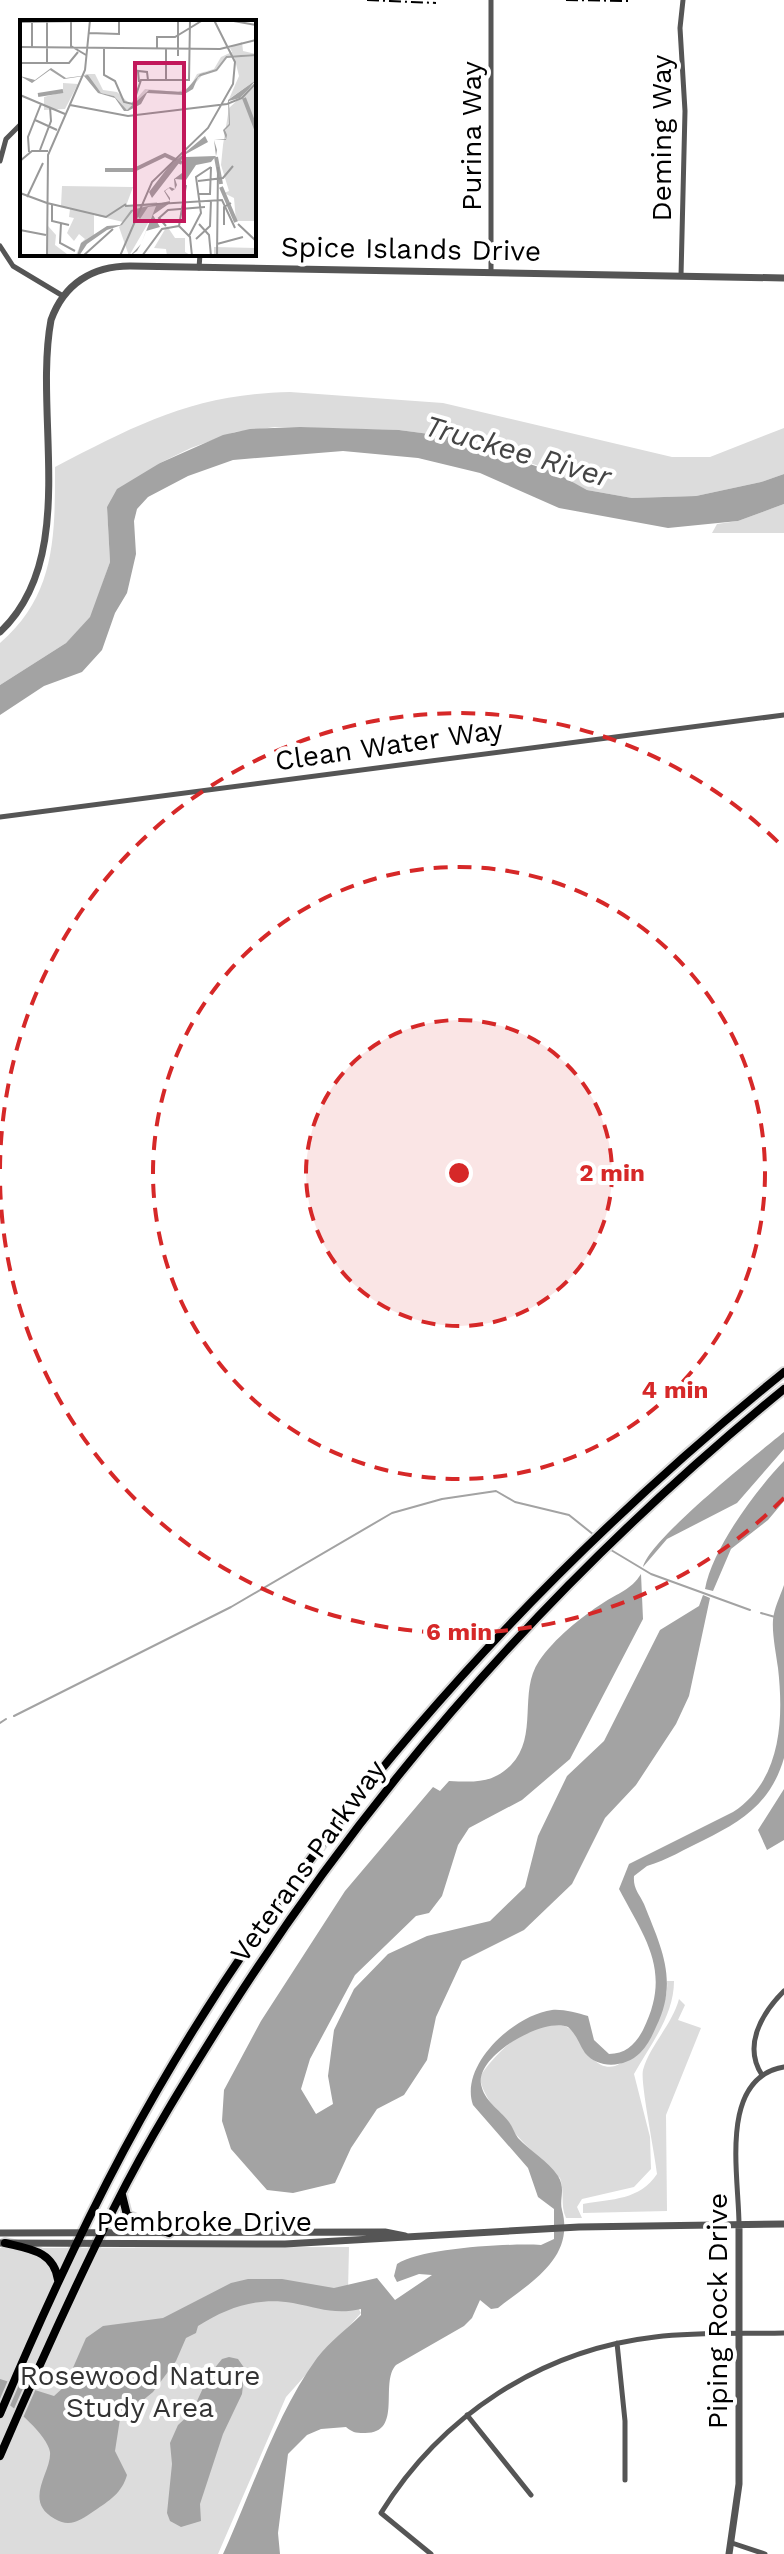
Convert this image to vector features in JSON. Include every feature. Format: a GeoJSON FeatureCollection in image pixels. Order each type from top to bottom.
{"type":"FeatureCollection","features":[{"type":"Feature","properties":{"kind":"main road","name":"Veterans Parkway"},"geometry":{"type":"LineString","coordinates":[[0,2413],[58,2281],[125,2148],[186,2045],[261,1931],[320,1849],[398,1751],[584,1548],[784,1372]]}},
{"type":"Feature","properties":{"kind":"main road","name":"Veterans Parkway"},"geometry":{"type":"LineString","coordinates":[[0,2456],[40,2364],[122,2193],[201,2055],[275,1939],[342,1845],[494,1661],[594,1556],[784,1389]]}},
{"type":"Feature","properties":{"kind":"main road"},"geometry":{"type":"LineString","coordinates":[[122,2193],[127,2215],[169,2233]]}},
{"type":"Feature","properties":{"kind":"main road"},"geometry":{"type":"LineString","coordinates":[[3,2243],[45,2255],[56,2268],[58,2281]]}},
{"type":"Feature","properties":{"kind":"street","name":"Purina Way"},"geometry":{"type":"LineString","coordinates":[[491,0],[491,273]]}},
{"type":"Feature","properties":{"kind":"street","name":"Deming Way"},"geometry":{"type":"LineString","coordinates":[[681,276],[685,111],[680,28],[683,0]]}},
{"type":"Feature","properties":{"kind":"street"},"geometry":{"type":"LineString","coordinates":[[0,161],[6,139],[20,125]]}},
{"type":"Feature","properties":{"kind":"street"},"geometry":{"type":"LineString","coordinates":[[0,246],[13,266],[63,296],[49,332],[44,550],[30,593],[0,632]]}},
{"type":"Feature","properties":{"kind":"street"},"geometry":{"type":"LineString","coordinates":[[199,268],[200,256]]}},
{"type":"Feature","properties":{"kind":"street","name":"Spice Islands Drive"},"geometry":{"type":"LineString","coordinates":[[63,296],[87,275],[108,268],[784,278]]}},
{"type":"Feature","properties":{"kind":"street","name":"Clean Water Way"},"geometry":{"type":"LineString","coordinates":[[0,817],[784,715]]}},
{"type":"Feature","properties":{"kind":"street"},"geometry":{"type":"LineString","coordinates":[[784,1991],[769,2008],[753,2042],[752,2057],[762,2075],[784,2067]]}},
{"type":"Feature","properties":{"kind":"street","name":"Piping Rock Drive"},"geometry":{"type":"LineString","coordinates":[[729,2554],[739,2484],[738,2114],[748,2088],[762,2075]]}},
{"type":"Feature","properties":{"kind":"street","name":"Pembroke Drive"},"geometry":{"type":"LineString","coordinates":[[3,2243],[285,2244],[579,2227],[784,2224]]}},
{"type":"Feature","properties":{"kind":"street","name":"Pembroke Drive"},"geometry":{"type":"LineString","coordinates":[[0,2233],[385,2232],[407,2236]]}},
{"type":"Feature","properties":{"kind":"street"},"geometry":{"type":"LineString","coordinates":[[431,2554],[381,2513],[414,2467],[467,2415],[506,2388],[547,2366],[617,2343],[655,2337],[784,2333]]}},
{"type":"Feature","properties":{"kind":"street"},"geometry":{"type":"LineString","coordinates":[[617,2343],[625,2421],[625,2480]]}},
{"type":"Feature","properties":{"kind":"street"},"geometry":{"type":"LineString","coordinates":[[467,2415],[531,2495]]}},
{"type":"Feature","properties":{"kind":"street"},"geometry":{"type":"LineString","coordinates":[[732,2543],[765,2554]]}},
{"type":"Feature","properties":{"kind":"green space"},"geometry":{"type":"Polygon","coordinates":[[[290,392],[443,403],[672,457],[710,457],[784,428],[784,474],[696,496],[632,498],[587,490],[536,465],[452,437],[399,430],[275,427],[235,432],[160,463],[107,507],[110,562],[91,617],[66,643],[0,685],[0,643],[32,605],[48,562],[54,516],[55,467],[113,437],[195,405],[256,394],[290,392]]]}},
{"type":"Feature","properties":{"kind":"green space"},"geometry":{"type":"Polygon","coordinates":[[[784,504],[784,533],[712,533],[717,524],[738,521],[784,504]]]}},
{"type":"Feature","properties":{"kind":"green space"},"geometry":{"type":"Polygon","coordinates":[[[667,1981],[674,1981],[670,2006],[634,2074],[650,2137],[651,2169],[634,2187],[582,2199],[577,2207],[582,2218],[566,2218],[560,2178],[500,2116],[483,2089],[480,2077],[495,2057],[519,2036],[546,2024],[558,2024],[570,2029],[601,2065],[617,2065],[631,2054],[658,2013],[666,1995],[667,1981]]]}},
{"type":"Feature","properties":{"kind":"green space"},"geometry":{"type":"Polygon","coordinates":[[[679,1999],[685,2005],[678,2020],[701,2028],[666,2115],[667,2211],[583,2213],[583,2204],[634,2194],[657,2174],[643,2070],[679,1999]]]}},
{"type":"Feature","properties":{"kind":"green space","name":"Rosewood Nature Study Area"},"geometry":{"type":"Polygon","coordinates":[[[349,2247],[348,2291],[361,2313],[286,2397],[218,2554],[0,2554],[0,2248],[349,2247]]]}},
{"type":"Feature","properties":{"kind":"shaded area"},"geometry":{"type":"Polygon","coordinates":[[[250,429],[399,430],[452,437],[556,473],[587,490],[632,498],[696,496],[784,474],[784,504],[738,521],[668,528],[559,508],[480,473],[418,458],[343,451],[233,460],[188,476],[148,497],[137,509],[134,521],[136,554],[127,593],[115,613],[102,650],[82,672],[44,686],[0,715],[0,685],[66,643],[90,617],[110,562],[107,507],[117,489],[160,463],[223,435],[250,429]]]}},
{"type":"Feature","properties":{"kind":"shaded area"},"geometry":{"type":"Polygon","coordinates":[[[784,1432],[784,1449],[737,1503],[667,1539],[643,1567],[650,1554],[683,1518],[784,1432]]]}},
{"type":"Feature","properties":{"kind":"shaded area"},"geometry":{"type":"Polygon","coordinates":[[[784,1461],[784,1501],[768,1520],[731,1549],[713,1591],[705,1589],[716,1556],[726,1539],[749,1504],[784,1461]]]}},
{"type":"Feature","properties":{"kind":"shaded area"},"geometry":{"type":"Polygon","coordinates":[[[641,1574],[643,1619],[570,1759],[522,1800],[469,1828],[458,1845],[442,1896],[429,1913],[416,1916],[355,1975],[310,2059],[301,2089],[316,2114],[333,2104],[328,2076],[334,2030],[354,1989],[388,1954],[427,1936],[490,1921],[525,1887],[538,1836],[567,1776],[604,1741],[660,1630],[699,1606],[703,1595],[710,1598],[689,1696],[676,1724],[636,1785],[605,1818],[572,1884],[524,1930],[462,1961],[436,2017],[427,2060],[404,2095],[377,2109],[351,2148],[335,2183],[293,2193],[267,2190],[231,2149],[222,2121],[224,2090],[261,2021],[345,1891],[433,1787],[440,1791],[449,1781],[490,1779],[511,1765],[524,1741],[530,1686],[539,1661],[568,1629],[629,1588],[641,1574]]]}},
{"type":"Feature","properties":{"kind":"shaded area"},"geometry":{"type":"Polygon","coordinates":[[[784,1585],[784,1758],[778,1774],[763,1799],[743,1818],[669,1858],[647,1866],[634,1876],[635,1888],[661,1950],[667,1979],[663,2010],[648,2044],[634,2058],[620,2064],[605,2064],[585,2053],[568,2027],[557,2025],[514,2041],[489,2061],[482,2073],[481,2084],[489,2100],[509,2122],[518,2138],[549,2166],[560,2181],[564,2227],[562,2242],[547,2267],[498,2308],[491,2309],[480,2300],[472,2318],[464,2326],[396,2365],[389,2383],[387,2417],[376,2431],[358,2433],[346,2427],[321,2429],[307,2435],[288,2454],[278,2533],[280,2554],[223,2554],[289,2403],[317,2358],[361,2315],[361,2309],[335,2311],[268,2301],[232,2309],[198,2326],[196,2333],[186,2338],[176,2361],[153,2392],[120,2419],[115,2451],[127,2475],[118,2492],[105,2504],[75,2522],[60,2522],[45,2512],[39,2495],[49,2460],[48,2445],[30,2422],[0,2399],[0,2379],[54,2396],[65,2386],[86,2338],[103,2326],[163,2318],[231,2283],[248,2279],[282,2279],[334,2288],[377,2278],[395,2300],[432,2275],[419,2274],[397,2282],[394,2276],[397,2264],[409,2259],[466,2248],[541,2245],[554,2239],[554,2209],[538,2197],[528,2168],[473,2105],[471,2090],[474,2074],[493,2044],[507,2032],[522,2021],[552,2010],[588,2016],[594,2040],[609,2054],[625,2050],[640,2035],[651,2009],[655,1973],[646,1941],[619,1889],[629,1864],[733,1812],[761,1784],[770,1767],[779,1728],[780,1688],[773,1620],[784,1585]]]}},
{"type":"Feature","properties":{"kind":"shaded area"},"geometry":{"type":"Polygon","coordinates":[[[784,1789],[784,1840],[767,1850],[758,1830],[784,1789]]]}},
{"type":"Feature","properties":{"kind":"shaded area"},"geometry":{"type":"Polygon","coordinates":[[[222,2359],[238,2359],[245,2369],[242,2394],[223,2434],[200,2504],[201,2521],[181,2527],[170,2521],[167,2513],[172,2464],[170,2443],[178,2425],[192,2412],[209,2375],[222,2359]]]}},
{"type":"Feature","properties":{"kind":"waterway"},"geometry":{"type":"LineString","coordinates":[[14,1716],[231,1607],[392,1513],[442,1499],[496,1491],[515,1502],[569,1515],[594,1535]]}},
{"type":"Feature","properties":{"kind":"waterway"},"geometry":{"type":"LineString","coordinates":[[611,1550],[651,1574],[750,1610]]}},
{"type":"Feature","properties":{"kind":"waterway"},"geometry":{"type":"LineString","coordinates":[[761,1613],[775,1617]]}},
{"type":"Feature","properties":{"kind":"waterway"},"geometry":{"type":"LineString","coordinates":[[0,1723],[6,1719]]}},
{"type":"Feature","properties":{"kind":"railway"},"geometry":{"type":"LineString","coordinates":[[367,0],[436,3]]}},
{"type":"Feature","properties":{"kind":"railway"},"geometry":{"type":"LineString","coordinates":[[566,0],[629,1]]}},
{"type":"Feature","properties":{"kind":"water label","name":"Truckee River"},"geometry":{"type":"Point","coordinates":[518,451]}}]}
